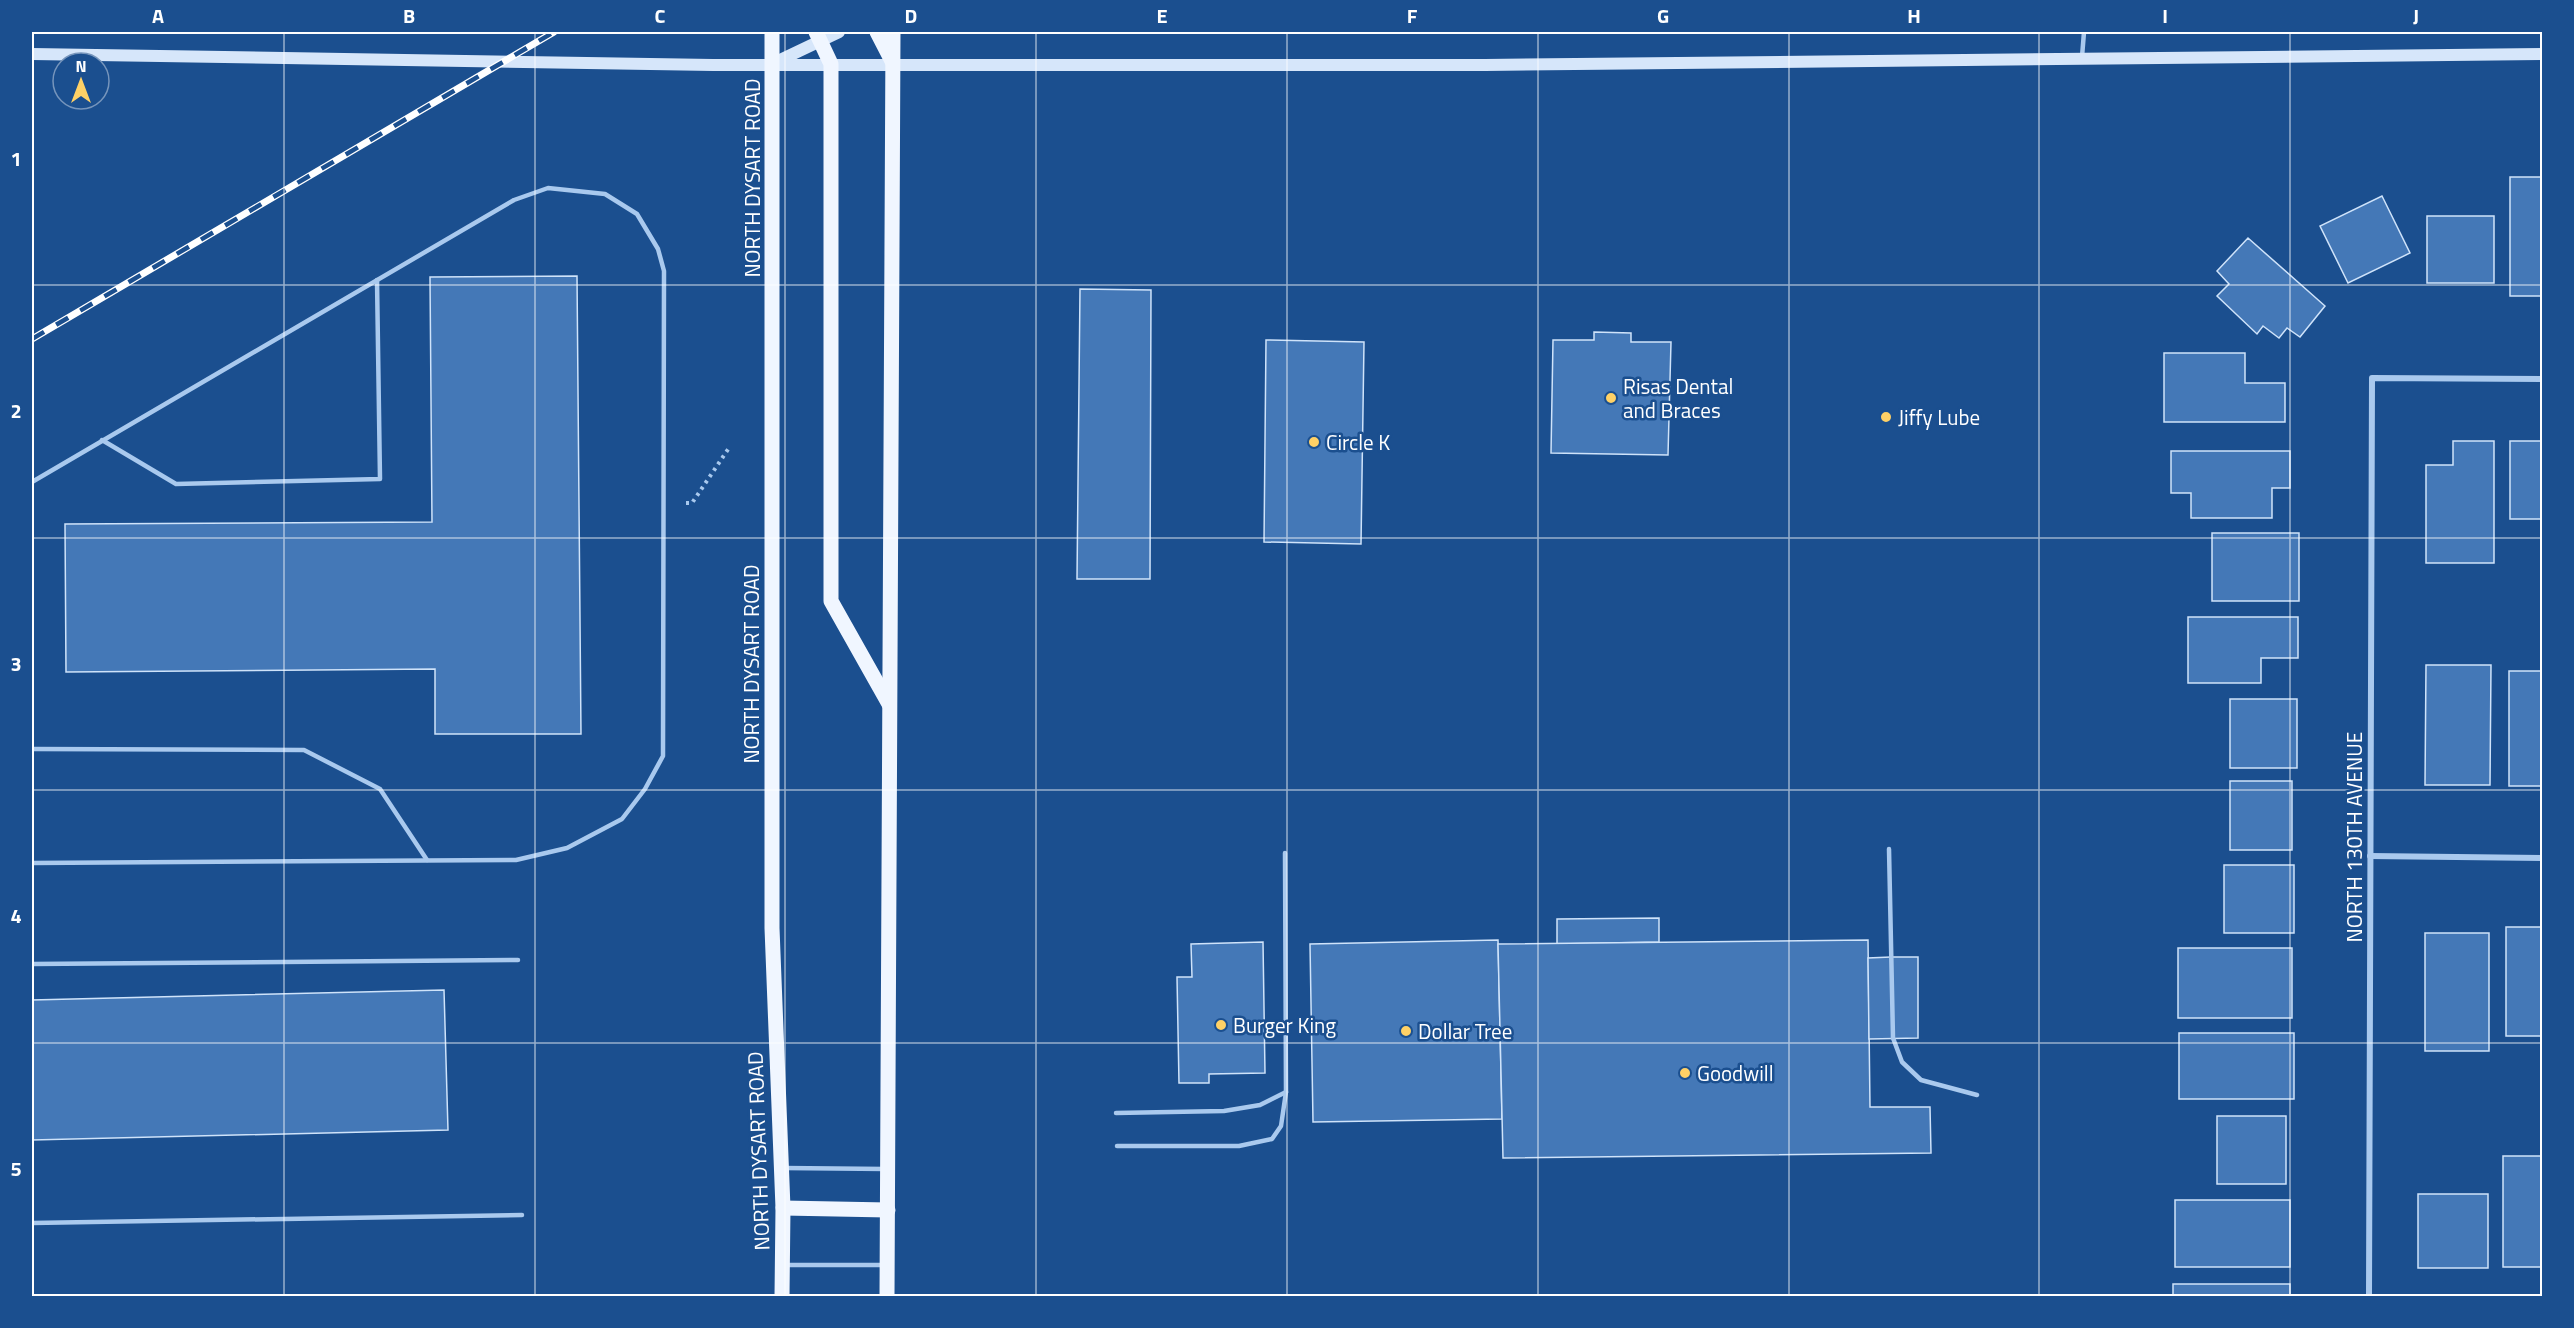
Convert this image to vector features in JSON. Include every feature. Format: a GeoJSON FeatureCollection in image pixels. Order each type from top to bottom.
{"type":"FeatureCollection","features":[{"type":"Feature","properties":{"kind":"main road","name":"NORTH DYSART ROAD"},"geometry":{"type":"LineString","coordinates":[[772,32],[772,928],[783,1208],[782,1296]]}},
{"type":"Feature","properties":{"kind":"main road"},"geometry":{"type":"LineString","coordinates":[[772,64],[818,36],[839,32]]}},
{"type":"Feature","properties":{"kind":"main road"},"geometry":{"type":"LineString","coordinates":[[877,32],[894,63]]}},
{"type":"Feature","properties":{"kind":"main road"},"geometry":{"type":"LineString","coordinates":[[887,1296],[893,32]]}},
{"type":"Feature","properties":{"kind":"main road"},"geometry":{"type":"LineString","coordinates":[[818,36],[831,64],[831,602],[891,707]]}},
{"type":"Feature","properties":{"kind":"main road"},"geometry":{"type":"LineString","coordinates":[[32,54],[772,64],[1485,65],[2542,54]]}},
{"type":"Feature","properties":{"kind":"main road"},"geometry":{"type":"LineString","coordinates":[[783,1208],[888,1210]]}},
{"type":"Feature","properties":{"kind":"street","name":"NORTH 130TH AVENUE"},"geometry":{"type":"LineString","coordinates":[[2369,1296],[2372,378],[2542,378]]}},
{"type":"Feature","properties":{"kind":"street"},"geometry":{"type":"LineString","coordinates":[[2370,856],[2542,858]]}},
{"type":"Feature","properties":{"kind":"lane"},"geometry":{"type":"LineString","coordinates":[[2082,57],[2084,32]]}},
{"type":"Feature","properties":{"kind":"lane"},"geometry":{"type":"LineString","coordinates":[[32,482],[514,200],[548,188],[605,194],[637,214],[658,249],[664,271],[663,756],[645,789],[622,819],[567,848],[516,860],[32,862]]}},
{"type":"Feature","properties":{"kind":"lane"},"geometry":{"type":"LineString","coordinates":[[102,440],[176,484],[380,479],[377,280]]}},
{"type":"Feature","properties":{"kind":"lane"},"geometry":{"type":"LineString","coordinates":[[32,749],[304,750],[380,789],[427,860]]}},
{"type":"Feature","properties":{"kind":"lane"},"geometry":{"type":"LineString","coordinates":[[1889,849],[1893,1038],[1902,1062],[1921,1080],[1977,1095]]}},
{"type":"Feature","properties":{"kind":"lane"},"geometry":{"type":"LineString","coordinates":[[1117,1146],[1239,1146],[1272,1139],[1281,1126],[1286,1092],[1285,853]]}},
{"type":"Feature","properties":{"kind":"lane"},"geometry":{"type":"LineString","coordinates":[[32,964],[518,960]]}},
{"type":"Feature","properties":{"kind":"lane"},"geometry":{"type":"LineString","coordinates":[[1116,1113],[1224,1111],[1260,1105],[1286,1092]]}},
{"type":"Feature","properties":{"kind":"lane"},"geometry":{"type":"LineString","coordinates":[[780,1168],[888,1169]]}},
{"type":"Feature","properties":{"kind":"lane"},"geometry":{"type":"LineString","coordinates":[[32,1223],[522,1215]]}},
{"type":"Feature","properties":{"kind":"lane"},"geometry":{"type":"LineString","coordinates":[[783,1265],[888,1265]]}},
{"type":"Feature","properties":{"kind":"path"},"geometry":{"type":"LineString","coordinates":[[683,503],[692,503],[729,448]]}},
{"type":"Feature","properties":{"kind":"building"},"geometry":{"type":"Polygon","coordinates":[[[2510,177],[2542,177],[2542,296],[2510,296],[2510,177]]]}},
{"type":"Feature","properties":{"kind":"building"},"geometry":{"type":"Polygon","coordinates":[[[2382,196],[2410,253],[2348,283],[2320,226],[2382,196]]]}},
{"type":"Feature","properties":{"kind":"building"},"geometry":{"type":"Polygon","coordinates":[[[2427,216],[2494,216],[2494,283],[2427,283],[2427,216]]]}},
{"type":"Feature","properties":{"kind":"building"},"geometry":{"type":"Polygon","coordinates":[[[2248,238],[2325,306],[2300,337],[2287,328],[2279,338],[2263,326],[2257,334],[2217,296],[2229,284],[2217,271],[2248,238]]]}},
{"type":"Feature","properties":{"kind":"building"},"geometry":{"type":"Polygon","coordinates":[[[577,276],[581,734],[435,734],[435,669],[66,672],[65,524],[432,522],[430,277],[577,276]]]}},
{"type":"Feature","properties":{"kind":"building"},"geometry":{"type":"Polygon","coordinates":[[[1080,289],[1151,290],[1150,579],[1077,579],[1080,289]]]}},
{"type":"Feature","properties":{"kind":"building","name":"Risas Dental and Braces"},"geometry":{"type":"Polygon","coordinates":[[[1594,332],[1631,333],[1631,342],[1671,342],[1668,455],[1551,453],[1553,340],[1594,340],[1594,332]]]}},
{"type":"Feature","properties":{"kind":"building","name":"Circle K"},"geometry":{"type":"Polygon","coordinates":[[[1266,340],[1364,342],[1361,544],[1264,542],[1266,340]]]}},
{"type":"Feature","properties":{"kind":"building"},"geometry":{"type":"Polygon","coordinates":[[[2164,353],[2245,353],[2245,383],[2285,383],[2285,422],[2164,422],[2164,353]]]}},
{"type":"Feature","properties":{"kind":"building"},"geometry":{"type":"Polygon","coordinates":[[[2453,441],[2494,441],[2494,563],[2426,563],[2426,465],[2453,465],[2453,441]]]}},
{"type":"Feature","properties":{"kind":"building"},"geometry":{"type":"Polygon","coordinates":[[[2510,441],[2542,441],[2542,519],[2510,519],[2510,441]]]}},
{"type":"Feature","properties":{"kind":"building"},"geometry":{"type":"Polygon","coordinates":[[[2171,451],[2290,451],[2290,488],[2272,488],[2272,518],[2191,518],[2191,493],[2171,493],[2171,451]]]}},
{"type":"Feature","properties":{"kind":"building"},"geometry":{"type":"Polygon","coordinates":[[[2212,533],[2299,533],[2299,601],[2212,601],[2212,533]]]}},
{"type":"Feature","properties":{"kind":"building"},"geometry":{"type":"Polygon","coordinates":[[[2188,617],[2298,617],[2298,658],[2261,658],[2261,683],[2188,683],[2188,617]]]}},
{"type":"Feature","properties":{"kind":"building"},"geometry":{"type":"Polygon","coordinates":[[[2426,665],[2491,665],[2490,785],[2425,785],[2426,665]]]}},
{"type":"Feature","properties":{"kind":"building"},"geometry":{"type":"Polygon","coordinates":[[[2509,671],[2542,671],[2542,786],[2509,786],[2509,671]]]}},
{"type":"Feature","properties":{"kind":"building"},"geometry":{"type":"Polygon","coordinates":[[[2230,699],[2297,699],[2297,768],[2230,768],[2230,699]]]}},
{"type":"Feature","properties":{"kind":"building"},"geometry":{"type":"Polygon","coordinates":[[[2230,781],[2292,781],[2292,850],[2230,850],[2230,781]]]}},
{"type":"Feature","properties":{"kind":"building"},"geometry":{"type":"Polygon","coordinates":[[[2224,865],[2294,865],[2294,933],[2224,933],[2224,865]]]}},
{"type":"Feature","properties":{"kind":"building"},"geometry":{"type":"Polygon","coordinates":[[[1659,918],[1659,942],[1557,944],[1557,919],[1659,918]]]}},
{"type":"Feature","properties":{"kind":"building"},"geometry":{"type":"Polygon","coordinates":[[[2506,927],[2542,927],[2542,1036],[2506,1036],[2506,927]]]}},
{"type":"Feature","properties":{"kind":"building"},"geometry":{"type":"Polygon","coordinates":[[[2425,933],[2489,933],[2489,1051],[2425,1051],[2425,933]]]}},
{"type":"Feature","properties":{"kind":"building","name":"Dollar Tree"},"geometry":{"type":"Polygon","coordinates":[[[1498,940],[1502,1119],[1313,1122],[1310,944],[1498,940]]]}},
{"type":"Feature","properties":{"kind":"building","name":"Goodwill"},"geometry":{"type":"Polygon","coordinates":[[[1868,940],[1870,1107],[1930,1107],[1931,1153],[1503,1158],[1498,944],[1868,940]]]}},
{"type":"Feature","properties":{"kind":"building","name":"Burger King"},"geometry":{"type":"Polygon","coordinates":[[[1263,942],[1265,1073],[1209,1074],[1209,1083],[1179,1083],[1177,977],[1192,977],[1191,944],[1263,942]]]}},
{"type":"Feature","properties":{"kind":"building"},"geometry":{"type":"Polygon","coordinates":[[[2178,948],[2292,948],[2292,1018],[2178,1018],[2178,948]]]}},
{"type":"Feature","properties":{"kind":"building"},"geometry":{"type":"Polygon","coordinates":[[[1918,957],[1918,1038],[1869,1039],[1868,958],[1918,957]]]}},
{"type":"Feature","properties":{"kind":"building"},"geometry":{"type":"Polygon","coordinates":[[[444,990],[448,1130],[32,1140],[32,1000],[444,990]]]}},
{"type":"Feature","properties":{"kind":"building"},"geometry":{"type":"Polygon","coordinates":[[[2179,1033],[2294,1033],[2294,1099],[2179,1099],[2179,1033]]]}},
{"type":"Feature","properties":{"kind":"building"},"geometry":{"type":"Polygon","coordinates":[[[2217,1116],[2286,1116],[2286,1184],[2217,1184],[2217,1116]]]}},
{"type":"Feature","properties":{"kind":"building"},"geometry":{"type":"Polygon","coordinates":[[[2503,1156],[2542,1156],[2542,1267],[2503,1267],[2503,1156]]]}},
{"type":"Feature","properties":{"kind":"building"},"geometry":{"type":"Polygon","coordinates":[[[2418,1194],[2488,1194],[2488,1268],[2418,1268],[2418,1194]]]}},
{"type":"Feature","properties":{"kind":"building"},"geometry":{"type":"Polygon","coordinates":[[[2175,1200],[2290,1200],[2290,1267],[2175,1267],[2175,1200]]]}},
{"type":"Feature","properties":{"kind":"building"},"geometry":{"type":"Polygon","coordinates":[[[2173,1284],[2290,1284],[2290,1296],[2173,1296],[2173,1284]]]}},
{"type":"Feature","properties":{"kind":"railway"},"geometry":{"type":"LineString","coordinates":[[32,339],[554,32]]}},
{"type":"Feature","properties":{"kind":"place","name":"Risas Dental and Braces"},"geometry":{"type":"Point","coordinates":[1611,398]}},
{"type":"Feature","properties":{"kind":"place","name":"Jiffy Lube"},"geometry":{"type":"Point","coordinates":[1886,417]}},
{"type":"Feature","properties":{"kind":"place","name":"Circle K"},"geometry":{"type":"Point","coordinates":[1314,442]}},
{"type":"Feature","properties":{"kind":"place","name":"Burger King"},"geometry":{"type":"Point","coordinates":[1221,1025]}},
{"type":"Feature","properties":{"kind":"place","name":"Dollar Tree"},"geometry":{"type":"Point","coordinates":[1406,1031]}},
{"type":"Feature","properties":{"kind":"place","name":"Goodwill"},"geometry":{"type":"Point","coordinates":[1685,1073]}}]}
